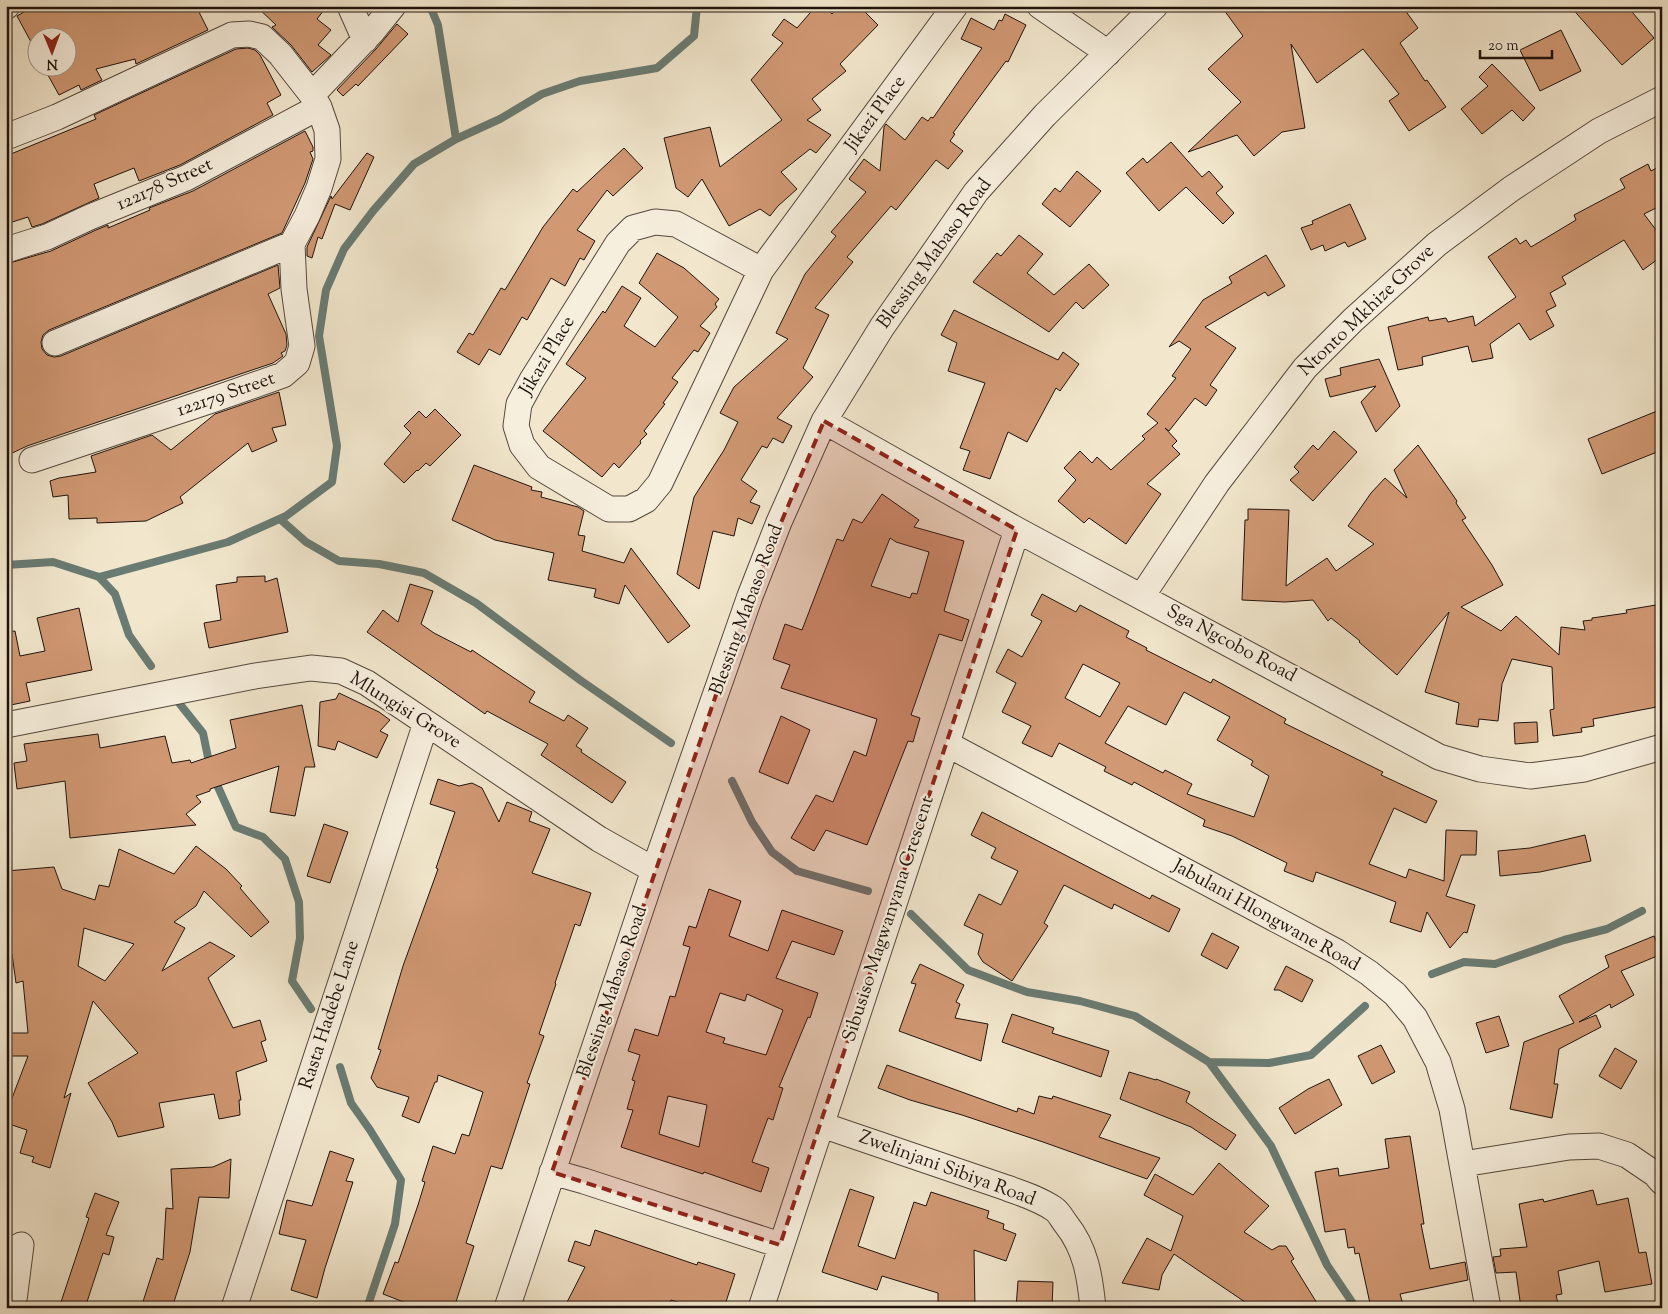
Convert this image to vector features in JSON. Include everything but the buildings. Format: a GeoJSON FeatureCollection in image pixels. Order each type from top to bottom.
{"type":"FeatureCollection","features":[{"type":"Feature","properties":{"kind":"street"},"geometry":{"type":"LineString","coordinates":[[350,6],[365,40]]}},
{"type":"Feature","properties":{"kind":"street","name":"122178 Street"},"geometry":{"type":"LineString","coordinates":[[6,250],[47,237],[186,178],[316,101],[393,6]]}},
{"type":"Feature","properties":{"kind":"street","name":"Jikazi Place"},"geometry":{"type":"LineString","coordinates":[[761,270],[676,224],[655,222],[632,228],[618,243],[532,380],[520,404],[516,426],[522,445],[539,467],[609,509],[629,509],[646,500],[660,483],[761,270],[955,6]]}},
{"type":"Feature","properties":{"kind":"street"},"geometry":{"type":"LineString","coordinates":[[1040,6],[1108,53]]}},
{"type":"Feature","properties":{"kind":"street","name":"Blessing Mabaso Road"},"geometry":{"type":"LineString","coordinates":[[507,1308],[654,870],[750,596],[779,522],[824,421],[882,327],[976,192],[1045,114],[1155,6]]}},
{"type":"Feature","properties":{"kind":"street"},"geometry":{"type":"LineString","coordinates":[[6,137],[57,117],[232,35],[249,34],[262,37],[280,54],[316,101],[327,130],[328,159],[319,188],[292,244],[55,343]]}},
{"type":"Feature","properties":{"kind":"street","name":"Ntonto Mkhize Grove"},"geometry":{"type":"LineString","coordinates":[[1142,596],[1217,482],[1305,368],[1352,320],[1437,244],[1511,190],[1599,131],[1662,99]]}},
{"type":"Feature","properties":{"kind":"street","name":"122179 Street"},"geometry":{"type":"LineString","coordinates":[[32,460],[209,402],[282,375],[297,363],[302,346],[294,289],[292,244]]}},
{"type":"Feature","properties":{"kind":"street","name":"Sga Ngcobo Road"},"geometry":{"type":"LineString","coordinates":[[824,421],[1017,530],[1440,757],[1480,769],[1530,776],[1584,769],[1662,747]]}},
{"type":"Feature","properties":{"kind":"street","name":"Sibusiso Magwanyana Crescent"},"geometry":{"type":"LineString","coordinates":[[761,1308],[780,1245],[822,1125],[1017,530]]}},
{"type":"Feature","properties":{"kind":"street","name":"Mlungisi Grove"},"geometry":{"type":"LineString","coordinates":[[6,725],[255,676],[311,668],[341,671],[367,683],[599,840],[654,870]]}},
{"type":"Feature","properties":{"kind":"street","name":"Rasta Hadebe Lane"},"geometry":{"type":"LineString","coordinates":[[234,1308],[426,723]]}},
{"type":"Feature","properties":{"kind":"street","name":"Jabulani Hlongwane Road"},"geometry":{"type":"LineString","coordinates":[[947,744],[1337,952],[1369,973],[1388,989],[1415,1018],[1438,1062],[1452,1109],[1488,1308]]}},
{"type":"Feature","properties":{"kind":"street","name":"Zwelinjani Sibiya Road"},"geometry":{"type":"LineString","coordinates":[[822,1125],[1008,1188],[1036,1199],[1055,1210],[1072,1231],[1084,1255],[1090,1282],[1092,1308]]}},
{"type":"Feature","properties":{"kind":"street"},"geometry":{"type":"LineString","coordinates":[[1462,1164],[1569,1147],[1598,1146],[1627,1155],[1655,1174],[1662,1182]]}},
{"type":"Feature","properties":{"kind":"street"},"geometry":{"type":"LineString","coordinates":[[552,1172],[780,1245]]}},
{"type":"Feature","properties":{"kind":"street"},"geometry":{"type":"LineString","coordinates":[[13,1308],[21,1245]]}},
{"type":"Feature","properties":{"kind":"highlighted area"},"geometry":{"type":"Polygon","coordinates":[[[824,421],[1017,530],[780,1245],[552,1172],[750,596],[824,421]]]}},
{"type":"Feature","properties":{"kind":"waterway"},"geometry":{"type":"LineString","coordinates":[[430,6],[438,25],[456,139]]}},
{"type":"Feature","properties":{"kind":"waterway"},"geometry":{"type":"LineString","coordinates":[[6,565],[53,562],[99,577],[228,542],[286,516],[332,482],[337,446],[319,336],[326,290],[344,249],[373,211],[414,164],[456,139],[500,119],[542,94],[580,81],[657,68],[694,36],[697,6]]}},
{"type":"Feature","properties":{"kind":"waterway"},"geometry":{"type":"LineString","coordinates":[[280,519],[306,542],[339,561],[379,564],[424,573],[476,603],[580,680],[671,743]]}},
{"type":"Feature","properties":{"kind":"waterway"},"geometry":{"type":"LineString","coordinates":[[99,577],[115,594],[129,635],[151,666]]}},
{"type":"Feature","properties":{"kind":"waterway"},"geometry":{"type":"LineString","coordinates":[[179,703],[203,733],[210,767]]}},
{"type":"Feature","properties":{"kind":"waterway"},"geometry":{"type":"LineString","coordinates":[[214,778],[236,827],[263,837],[285,859],[299,902],[300,938],[292,981],[311,1009]]}},
{"type":"Feature","properties":{"kind":"waterway"},"geometry":{"type":"LineString","coordinates":[[732,781],[752,822],[772,852],[797,871],[868,891]]}},
{"type":"Feature","properties":{"kind":"waterway"},"geometry":{"type":"LineString","coordinates":[[1432,974],[1464,962],[1495,964],[1564,940],[1607,929],[1642,911]]}},
{"type":"Feature","properties":{"kind":"waterway"},"geometry":{"type":"LineString","coordinates":[[911,914],[968,970],[1027,992],[1080,1001],[1135,1016],[1209,1062],[1271,1146],[1327,1265],[1356,1308]]}},
{"type":"Feature","properties":{"kind":"waterway"},"geometry":{"type":"LineString","coordinates":[[1209,1062],[1269,1063],[1311,1055],[1365,1006]]}},
{"type":"Feature","properties":{"kind":"waterway"},"geometry":{"type":"LineString","coordinates":[[340,1067],[351,1103],[401,1180],[395,1224],[367,1308]]}}]}
